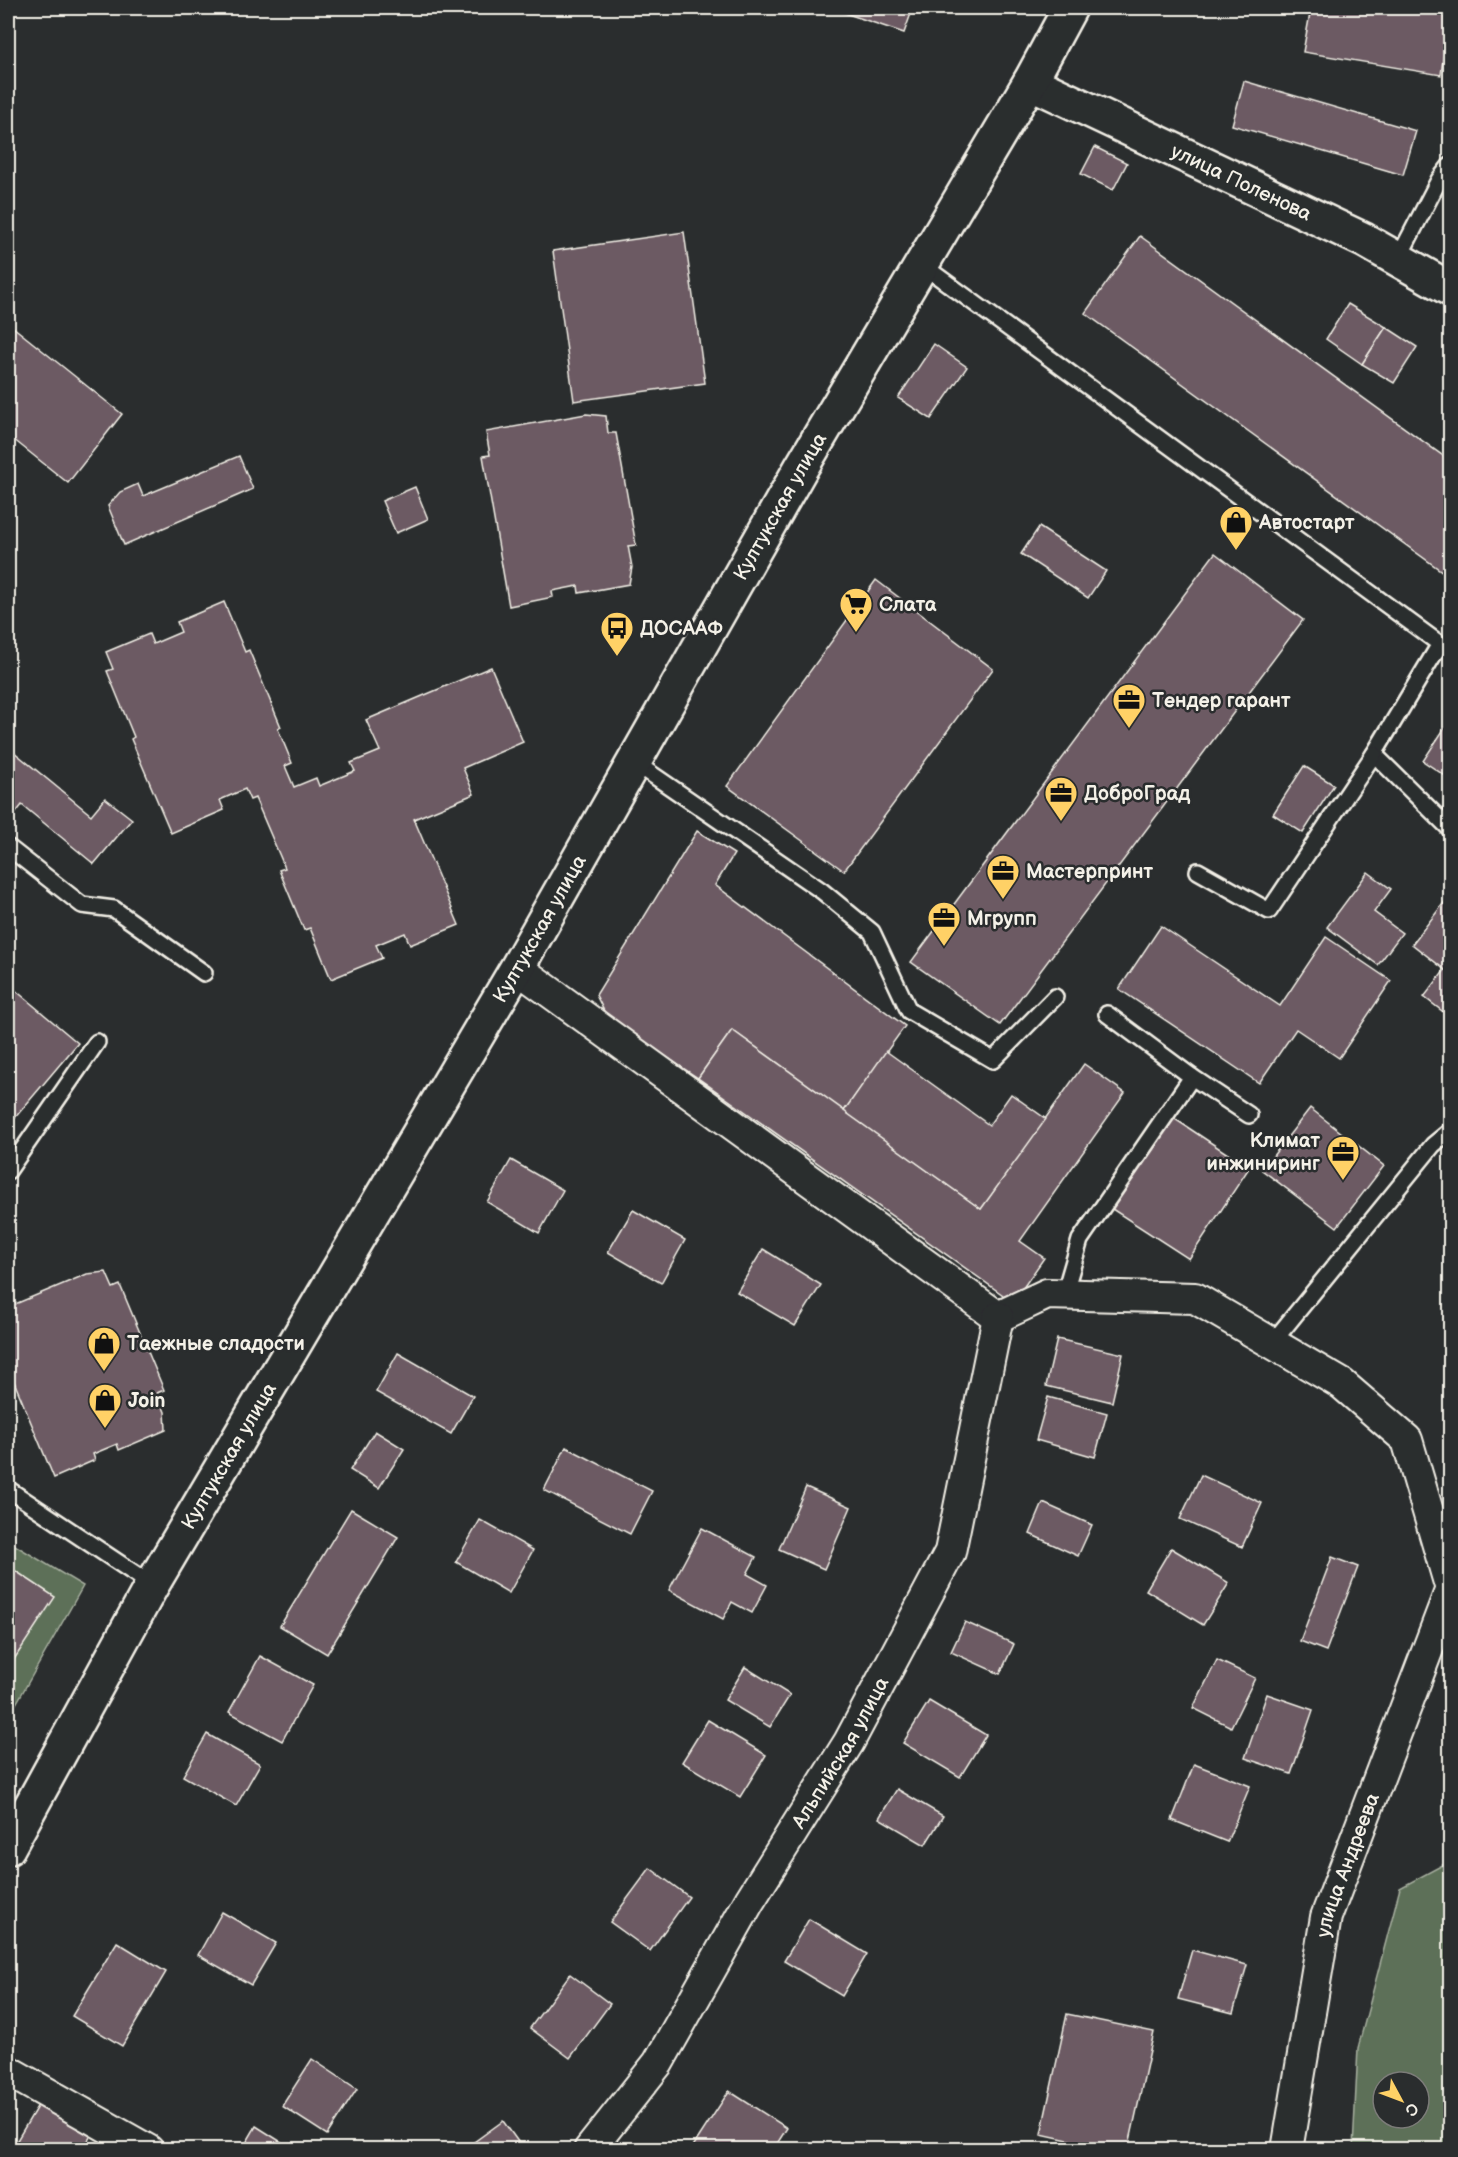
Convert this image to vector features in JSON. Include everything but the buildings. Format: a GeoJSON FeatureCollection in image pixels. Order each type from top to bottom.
{"type":"FeatureCollection","features":[{"type":"Feature","properties":{"kind":"street","name":"Култукская улица"},"geometry":{"type":"LineString","coordinates":[[8,1848],[152,1585],[517,968],[801,468],[1029,82],[1070,8]]}},
{"type":"Feature","properties":{"kind":"street","name":"улица Поленова"},"geometry":{"type":"LineString","coordinates":[[1029,82],[1364,240],[1450,289]]}},
{"type":"Feature","properties":{"kind":"street"},"geometry":{"type":"LineString","coordinates":[[517,968],[998,1317],[1047,1294],[1195,1298],[1342,1384],[1407,1440],[1450,1586]]}},
{"type":"Feature","properties":{"kind":"street","name":"Альпийская улица"},"geometry":{"type":"LineString","coordinates":[[589,2150],[658,2063],[750,1899],[849,1742],[950,1552],[998,1317]]}},
{"type":"Feature","properties":{"kind":"street","name":"улица Андреева"},"geometry":{"type":"LineString","coordinates":[[1287,2150],[1326,1917],[1450,1591]]}},
{"type":"Feature","properties":{"kind":"street"},"geometry":{"type":"LineString","coordinates":[[8,2071],[148,2150]]}},
{"type":"Feature","properties":{"kind":"lane"},"geometry":{"type":"LineString","coordinates":[[1398,259],[1439,180],[1450,166]]}},
{"type":"Feature","properties":{"kind":"lane"},"geometry":{"type":"LineString","coordinates":[[921,264],[1440,644],[1374,754],[1269,911],[1198,871]]}},
{"type":"Feature","properties":{"kind":"lane"},"geometry":{"type":"LineString","coordinates":[[1374,754],[1450,828]]}},
{"type":"Feature","properties":{"kind":"lane"},"geometry":{"type":"LineString","coordinates":[[634,762],[822,891],[872,932],[909,1011],[993,1060],[1055,997]]}},
{"type":"Feature","properties":{"kind":"lane"},"geometry":{"type":"LineString","coordinates":[[8,847],[82,905],[114,909],[204,973]]}},
{"type":"Feature","properties":{"kind":"lane"},"geometry":{"type":"LineString","coordinates":[[1107,1014],[1192,1077],[1249,1115]]}},
{"type":"Feature","properties":{"kind":"lane"},"geometry":{"type":"LineString","coordinates":[[8,1171],[97,1042]]}},
{"type":"Feature","properties":{"kind":"lane"},"geometry":{"type":"LineString","coordinates":[[1064,1295],[1080,1240],[1192,1077]]}},
{"type":"Feature","properties":{"kind":"lane"},"geometry":{"type":"LineString","coordinates":[[1272,1343],[1433,1145],[1450,1131]]}},
{"type":"Feature","properties":{"kind":"lane"},"geometry":{"type":"LineString","coordinates":[[8,1489],[152,1585]]}},
{"type":"Feature","properties":{"kind":"green space"},"geometry":{"type":"Polygon","coordinates":[[[8,1541],[83,1586],[8,1718],[8,1541]]]}},
{"type":"Feature","properties":{"kind":"green space"},"geometry":{"type":"Polygon","coordinates":[[[1450,1861],[1450,2149],[1353,2149],[1358,2048],[1400,1888],[1450,1861]]]}},
{"type":"Feature","properties":{"kind":"place","name":"Автостарт"},"geometry":{"type":"Point","coordinates":[1236,551]}},
{"type":"Feature","properties":{"kind":"place","name":"Слата"},"geometry":{"type":"Point","coordinates":[856,633]}},
{"type":"Feature","properties":{"kind":"place","name":"ДОСААФ"},"geometry":{"type":"Point","coordinates":[617,657]}},
{"type":"Feature","properties":{"kind":"place","name":"Тендер гарант"},"geometry":{"type":"Point","coordinates":[1129,729]}},
{"type":"Feature","properties":{"kind":"place","name":"ДоброГрад"},"geometry":{"type":"Point","coordinates":[1061,822]}},
{"type":"Feature","properties":{"kind":"place","name":"Мастерпринт"},"geometry":{"type":"Point","coordinates":[1003,900]}},
{"type":"Feature","properties":{"kind":"place","name":"Мгрупп"},"geometry":{"type":"Point","coordinates":[944,947]}},
{"type":"Feature","properties":{"kind":"place","name":"Климат инжиниринг"},"geometry":{"type":"Point","coordinates":[1343,1181]}},
{"type":"Feature","properties":{"kind":"place","name":"Таежные сладости"},"geometry":{"type":"Point","coordinates":[104,1372]}},
{"type":"Feature","properties":{"kind":"place","name":"Join"},"geometry":{"type":"Point","coordinates":[105,1429]}}]}
